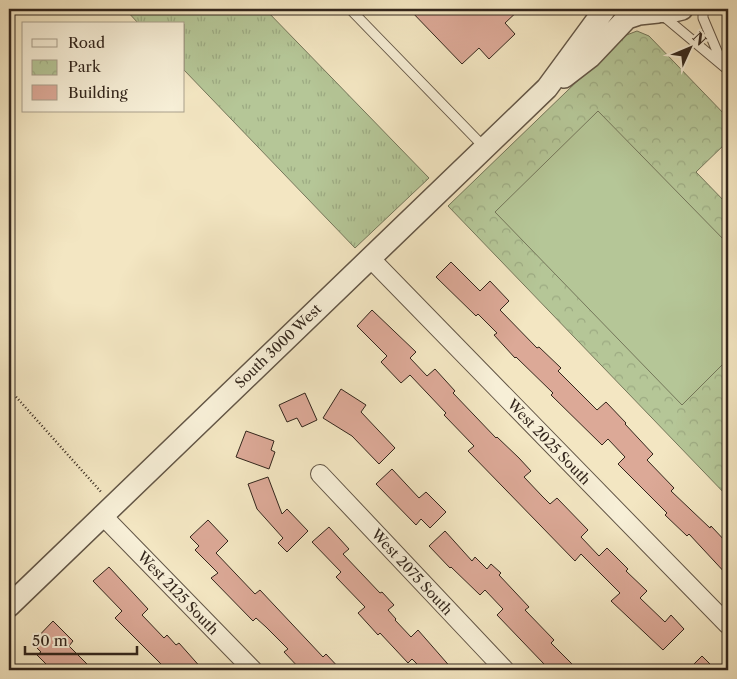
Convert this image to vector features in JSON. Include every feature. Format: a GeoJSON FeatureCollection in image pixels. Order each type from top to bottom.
{"type":"FeatureCollection","features":[{"type":"Feature","properties":{"kind":"street","name":"South 3000 West"},"geometry":{"type":"LineString","coordinates":[[9,606],[547,88],[605,9]]}},
{"type":"Feature","properties":{"kind":"street","name":"South 3000 West"},"geometry":{"type":"LineString","coordinates":[[547,88],[571,73],[590,57],[628,18],[654,10],[671,12],[682,9]]}},
{"type":"Feature","properties":{"kind":"street","name":"West 2025 South"},"geometry":{"type":"LineString","coordinates":[[370,258],[728,625]]}},
{"type":"Feature","properties":{"kind":"street","name":"West 2075 South"},"geometry":{"type":"LineString","coordinates":[[320,474],[505,670]]}},
{"type":"Feature","properties":{"kind":"street","name":"West 2125 South"},"geometry":{"type":"LineString","coordinates":[[108,510],[253,670]]}},
{"type":"Feature","properties":{"kind":"lane"},"geometry":{"type":"LineString","coordinates":[[350,9],[485,148]]}},
{"type":"Feature","properties":{"kind":"lane"},"geometry":{"type":"LineString","coordinates":[[703,9],[703,18],[725,67]]}},
{"type":"Feature","properties":{"kind":"lane"},"geometry":{"type":"LineString","coordinates":[[654,10],[725,67]]}},
{"type":"Feature","properties":{"kind":"path"},"geometry":{"type":"LineString","coordinates":[[9,390],[108,510]]}},
{"type":"Feature","properties":{"kind":"green space"},"geometry":{"type":"Polygon","coordinates":[[[125,9],[265,9],[429,178],[355,248],[185,71],[185,22],[137,22],[125,9]]]}},
{"type":"Feature","properties":{"kind":"green space"},"geometry":{"type":"Polygon","coordinates":[[[637,31],[649,36],[728,118],[728,141],[696,172],[728,205],[728,497],[448,206],[624,36],[637,31]]]}},
{"type":"Feature","properties":{"kind":"green space"},"geometry":{"type":"Polygon","coordinates":[[[598,111],[728,244],[728,359],[682,405],[495,212],[598,111]]]}},
{"type":"Feature","properties":{"kind":"building"},"geometry":{"type":"Polygon","coordinates":[[[409,9],[520,9],[505,23],[515,34],[489,59],[479,48],[462,64],[409,9]]]}},
{"type":"Feature","properties":{"kind":"building"},"geometry":{"type":"Polygon","coordinates":[[[451,262],[480,291],[490,281],[509,301],[500,310],[537,348],[539,347],[561,368],[558,371],[597,410],[606,402],[626,423],[653,454],[647,460],[674,488],[671,491],[710,528],[711,526],[728,544],[728,576],[689,534],[687,536],[665,515],[667,513],[618,464],[625,457],[608,439],[602,445],[551,395],[553,393],[515,358],[494,335],[497,333],[478,314],[476,316],[436,277],[451,262]]]}},
{"type":"Feature","properties":{"kind":"building"},"geometry":{"type":"Polygon","coordinates":[[[372,310],[416,352],[410,358],[427,376],[435,369],[455,391],[453,393],[531,471],[524,477],[542,496],[550,504],[557,498],[588,530],[581,537],[599,556],[607,548],[628,569],[626,571],[647,591],[640,598],[665,622],[671,615],[684,629],[663,650],[611,601],[620,593],[581,554],[575,561],[468,451],[474,446],[444,415],[446,413],[410,375],[401,383],[381,362],[387,356],[357,326],[372,310]]]}},
{"type":"Feature","properties":{"kind":"building"},"geometry":{"type":"Polygon","coordinates":[[[341,389],[366,405],[361,412],[395,448],[379,464],[352,436],[323,418],[341,389]]]}},
{"type":"Feature","properties":{"kind":"building"},"geometry":{"type":"Polygon","coordinates":[[[305,393],[317,420],[302,427],[297,418],[287,422],[279,405],[305,393]]]}},
{"type":"Feature","properties":{"kind":"building"},"geometry":{"type":"Polygon","coordinates":[[[246,431],[274,441],[271,450],[275,452],[269,469],[236,457],[246,431]]]}},
{"type":"Feature","properties":{"kind":"building"},"geometry":{"type":"Polygon","coordinates":[[[392,469],[419,498],[426,492],[446,512],[430,528],[421,519],[416,525],[376,484],[392,469]]]}},
{"type":"Feature","properties":{"kind":"building"},"geometry":{"type":"Polygon","coordinates":[[[268,477],[282,514],[287,509],[308,531],[287,552],[278,543],[283,538],[257,509],[248,484],[268,477]]]}},
{"type":"Feature","properties":{"kind":"building"},"geometry":{"type":"Polygon","coordinates":[[[208,520],[228,541],[216,553],[255,594],[260,590],[323,657],[326,654],[341,670],[301,670],[284,652],[288,649],[256,618],[253,621],[211,578],[218,573],[195,550],[199,546],[190,537],[208,520]]]}},
{"type":"Feature","properties":{"kind":"building"},"geometry":{"type":"Polygon","coordinates":[[[329,527],[349,549],[343,554],[394,605],[388,610],[395,620],[411,637],[418,630],[453,670],[423,670],[412,659],[408,663],[358,613],[365,607],[336,577],[341,572],[312,542],[329,527]]]}},
{"type":"Feature","properties":{"kind":"building"},"geometry":{"type":"Polygon","coordinates":[[[445,531],[472,561],[475,557],[487,569],[491,564],[501,573],[499,575],[529,607],[525,610],[554,640],[551,643],[578,670],[538,670],[544,664],[497,615],[503,609],[485,590],[480,595],[429,546],[445,531]]]}},
{"type":"Feature","properties":{"kind":"building"},"geometry":{"type":"Polygon","coordinates":[[[109,567],[148,609],[142,615],[164,638],[167,635],[176,645],[179,643],[203,670],[167,670],[115,618],[122,611],[93,581],[109,567]]]}},
{"type":"Feature","properties":{"kind":"building"},"geometry":{"type":"Polygon","coordinates":[[[53,621],[73,641],[69,646],[93,670],[52,670],[37,655],[41,652],[32,643],[53,621]]]}},
{"type":"Feature","properties":{"kind":"building"},"geometry":{"type":"Polygon","coordinates":[[[702,656],[716,670],[688,670],[702,656]]]}}]}
